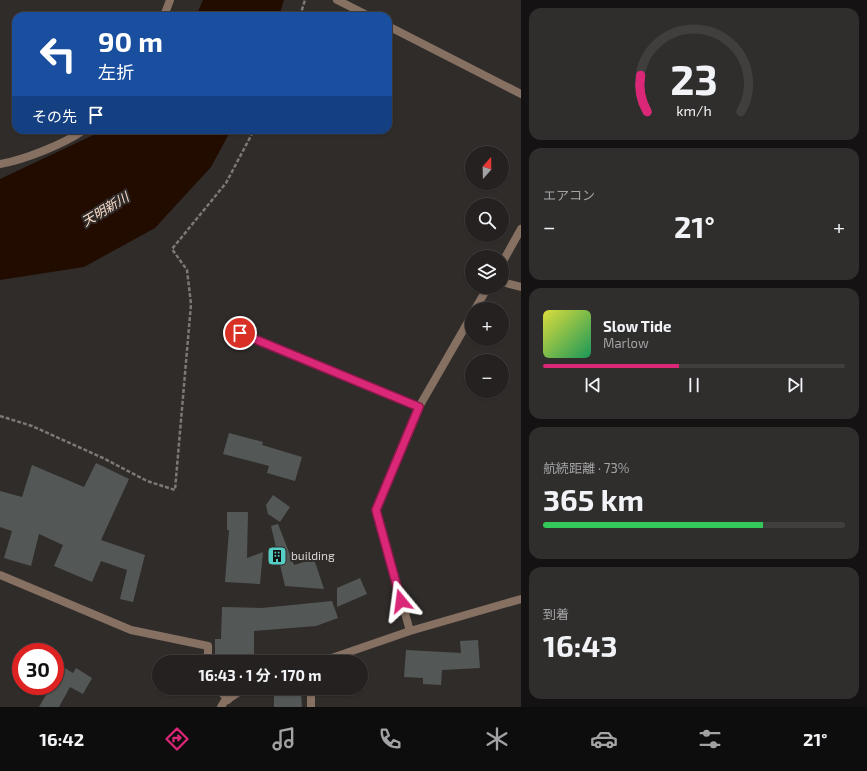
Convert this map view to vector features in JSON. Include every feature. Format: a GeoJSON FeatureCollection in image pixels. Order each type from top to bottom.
{"type":"FeatureCollection","features":[{"type":"Feature","properties":{"kind":"street"},"geometry":{"type":"LineString","coordinates":[[166,12],[170,0]]}},
{"type":"Feature","properties":{"kind":"street"},"geometry":{"type":"LineString","coordinates":[[338,0],[361,12]]}},
{"type":"Feature","properties":{"kind":"street"},"geometry":{"type":"LineString","coordinates":[[392,28],[521,94]]}},
{"type":"Feature","properties":{"kind":"street"},"geometry":{"type":"LineString","coordinates":[[0,164],[12,162],[78,134]]}},
{"type":"Feature","properties":{"kind":"street"},"geometry":{"type":"LineString","coordinates":[[509,251],[521,230]]}},
{"type":"Feature","properties":{"kind":"street"},"geometry":{"type":"LineString","coordinates":[[509,284],[521,287]]}},
{"type":"Feature","properties":{"kind":"street"},"geometry":{"type":"LineString","coordinates":[[410,631],[376,510],[419,407],[465,327]]}},
{"type":"Feature","properties":{"kind":"street"},"geometry":{"type":"LineString","coordinates":[[240,333],[419,407]]}},
{"type":"Feature","properties":{"kind":"street"},"geometry":{"type":"LineString","coordinates":[[0,575],[130,630],[208,646],[208,655]]}},
{"type":"Feature","properties":{"kind":"street"},"geometry":{"type":"LineString","coordinates":[[340,655],[410,631],[521,599]]}},
{"type":"Feature","properties":{"kind":"street"},"geometry":{"type":"LineString","coordinates":[[224,695],[228,700]]}},
{"type":"Feature","properties":{"kind":"street"},"geometry":{"type":"LineString","coordinates":[[221,707],[235,695]]}},
{"type":"Feature","properties":{"kind":"street"},"geometry":{"type":"LineString","coordinates":[[311,695],[312,707]]}},
{"type":"Feature","properties":{"kind":"path"},"geometry":{"type":"LineString","coordinates":[[301,12],[305,0]]}},
{"type":"Feature","properties":{"kind":"path"},"geometry":{"type":"LineString","coordinates":[[0,416],[32,426],[103,458],[147,482],[175,490],[191,304],[187,270],[172,249],[226,183],[252,134]]}},
{"type":"Feature","properties":{"kind":"water"},"geometry":{"type":"Polygon","coordinates":[[[203,0],[284,0],[280,12],[198,12],[203,0]]]}},
{"type":"Feature","properties":{"kind":"water","name":"天明新川"},"geometry":{"type":"Polygon","coordinates":[[[96,134],[229,134],[211,167],[155,228],[84,267],[0,280],[0,179],[96,134]]]}},
{"type":"Feature","properties":{"kind":"building"},"geometry":{"type":"Polygon","coordinates":[[[229,433],[263,442],[262,445],[302,457],[295,481],[267,473],[269,466],[223,454],[229,433]]]}},
{"type":"Feature","properties":{"kind":"building"},"geometry":{"type":"Polygon","coordinates":[[[96,463],[129,479],[101,540],[145,555],[133,602],[120,599],[127,570],[101,561],[92,582],[54,566],[63,545],[39,534],[31,566],[4,558],[12,531],[0,527],[0,491],[22,497],[32,465],[84,487],[96,463]]]}},
{"type":"Feature","properties":{"kind":"building"},"geometry":{"type":"Polygon","coordinates":[[[273,495],[290,507],[280,522],[268,514],[266,505],[273,495]]]}},
{"type":"Feature","properties":{"kind":"building"},"geometry":{"type":"Polygon","coordinates":[[[227,512],[248,512],[247,558],[263,552],[260,584],[225,582],[229,530],[227,530],[227,512]]]}},
{"type":"Feature","properties":{"kind":"building"},"geometry":{"type":"Polygon","coordinates":[[[278,524],[294,565],[314,559],[324,589],[285,586],[271,526],[278,524]]]}},
{"type":"Feature","properties":{"kind":"building"},"geometry":{"type":"Polygon","coordinates":[[[360,578],[367,594],[337,607],[337,588],[360,578]]]}},
{"type":"Feature","properties":{"kind":"building"},"geometry":{"type":"Polygon","coordinates":[[[332,601],[338,618],[316,626],[254,631],[254,655],[215,655],[215,639],[221,639],[222,607],[262,608],[332,601]]]}},
{"type":"Feature","properties":{"kind":"building"},"geometry":{"type":"Polygon","coordinates":[[[478,640],[480,668],[442,670],[441,685],[423,684],[423,678],[404,677],[406,650],[461,653],[460,641],[478,640]]]}},
{"type":"Feature","properties":{"kind":"building"},"geometry":{"type":"Polygon","coordinates":[[[64,668],[73,673],[76,668],[92,678],[83,694],[70,687],[59,707],[39,707],[46,695],[64,695],[64,668]]]}},
{"type":"Feature","properties":{"kind":"building"},"geometry":{"type":"Polygon","coordinates":[[[274,695],[301,695],[302,707],[274,707],[274,695]]]}},
{"type":"Feature","properties":{"kind":"place","name":"building"},"geometry":{"type":"Point","coordinates":[277,556]}},
{"type":"Feature","properties":{"kind":"route"},"geometry":{"type":"LineString","coordinates":[[240,333],[419,407],[376,510],[401,601]]}}]}
